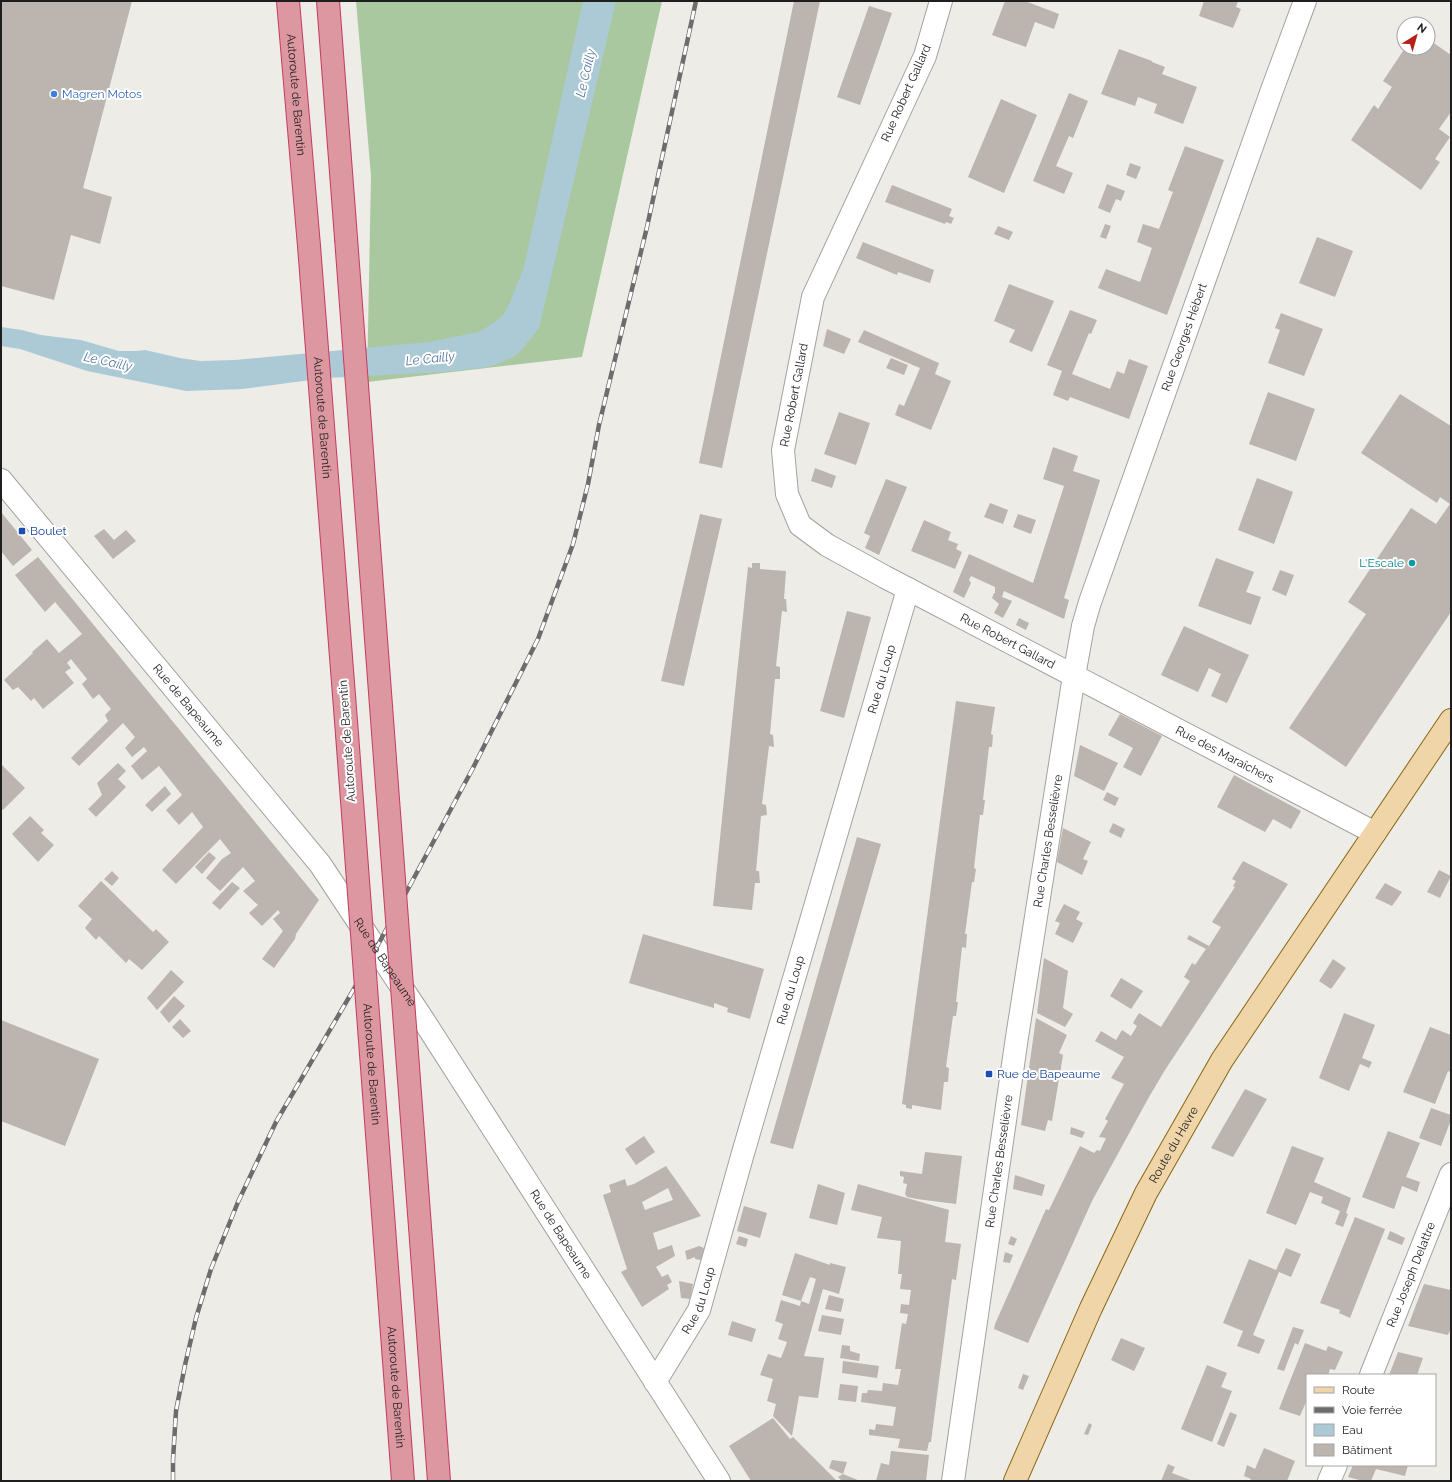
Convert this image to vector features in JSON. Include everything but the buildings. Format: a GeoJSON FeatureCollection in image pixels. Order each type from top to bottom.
{"type":"FeatureCollection","features":[{"type":"Feature","properties":{"kind":"highway","name":"Autoroute de Barentin"},"geometry":{"type":"LineString","coordinates":[[288,1],[310,246],[403,1481]]}},
{"type":"Feature","properties":{"kind":"highway"},"geometry":{"type":"LineString","coordinates":[[328,1],[439,1481]]}},
{"type":"Feature","properties":{"kind":"main road","name":"Route du Havre"},"geometry":{"type":"LineString","coordinates":[[1015,1481],[1092,1308],[1146,1193],[1222,1060],[1451,720]]}},
{"type":"Feature","properties":{"kind":"street","name":"Rue Robert Gallard"},"geometry":{"type":"LineString","coordinates":[[941,1],[925,56],[813,297],[783,450],[787,494],[800,525],[827,545],[1074,676]]}},
{"type":"Feature","properties":{"kind":"street","name":"Rue Georges Hébert"},"geometry":{"type":"LineString","coordinates":[[1074,676],[1090,602],[1305,1]]}},
{"type":"Feature","properties":{"kind":"street","name":"Rue de Bapeaume"},"geometry":{"type":"LineString","coordinates":[[1,480],[320,864],[424,1020],[719,1481]]}},
{"type":"Feature","properties":{"kind":"street","name":"Rue du Loup"},"geometry":{"type":"LineString","coordinates":[[655,1382],[699,1310],[743,1153],[908,589]]}},
{"type":"Feature","properties":{"kind":"street","name":"Rue des Maraîchers"},"geometry":{"type":"LineString","coordinates":[[1074,676],[1375,833]]}},
{"type":"Feature","properties":{"kind":"street","name":"Rue Charles Besselièvre"},"geometry":{"type":"LineString","coordinates":[[953,1481],[1017,1037],[1074,676]]}},
{"type":"Feature","properties":{"kind":"street","name":"Rue Joseph Delattre"},"geometry":{"type":"LineString","coordinates":[[1371,1374],[1451,1174]]}},
{"type":"Feature","properties":{"kind":"street"},"geometry":{"type":"LineString","coordinates":[[1329,1481],[1336,1466]]}},
{"type":"Feature","properties":{"kind":"green space"},"geometry":{"type":"Polygon","coordinates":[[[356,1],[662,1],[582,357],[367,382],[371,176],[356,1]]]}},
{"type":"Feature","properties":{"kind":"water","name":"Le Cailly"},"geometry":{"type":"Polygon","coordinates":[[[583,1],[616,1],[539,328],[515,356],[488,367],[442,372],[326,378],[243,389],[186,391],[87,371],[20,349],[1,346],[1,327],[41,335],[81,340],[119,351],[145,350],[201,361],[235,360],[429,342],[479,332],[498,320],[504,314],[524,267],[583,1]]]}},
{"type":"Feature","properties":{"kind":"railway"},"geometry":{"type":"LineString","coordinates":[[173,1481],[176,1411],[185,1365],[196,1318],[211,1269],[238,1202],[276,1122],[358,982],[473,768],[538,639],[573,544],[588,484],[599,425],[647,227],[696,1]]}},
{"type":"Feature","properties":{"kind":"place","name":"Magren Motos"},"geometry":{"type":"Point","coordinates":[54,94]}},
{"type":"Feature","properties":{"kind":"place","name":"Boulet"},"geometry":{"type":"Point","coordinates":[22,531]}},
{"type":"Feature","properties":{"kind":"place","name":"L'Escale"},"geometry":{"type":"Point","coordinates":[1412,563]}},
{"type":"Feature","properties":{"kind":"place","name":"Rue de Bapeaume"},"geometry":{"type":"Point","coordinates":[989,1074]}}]}
